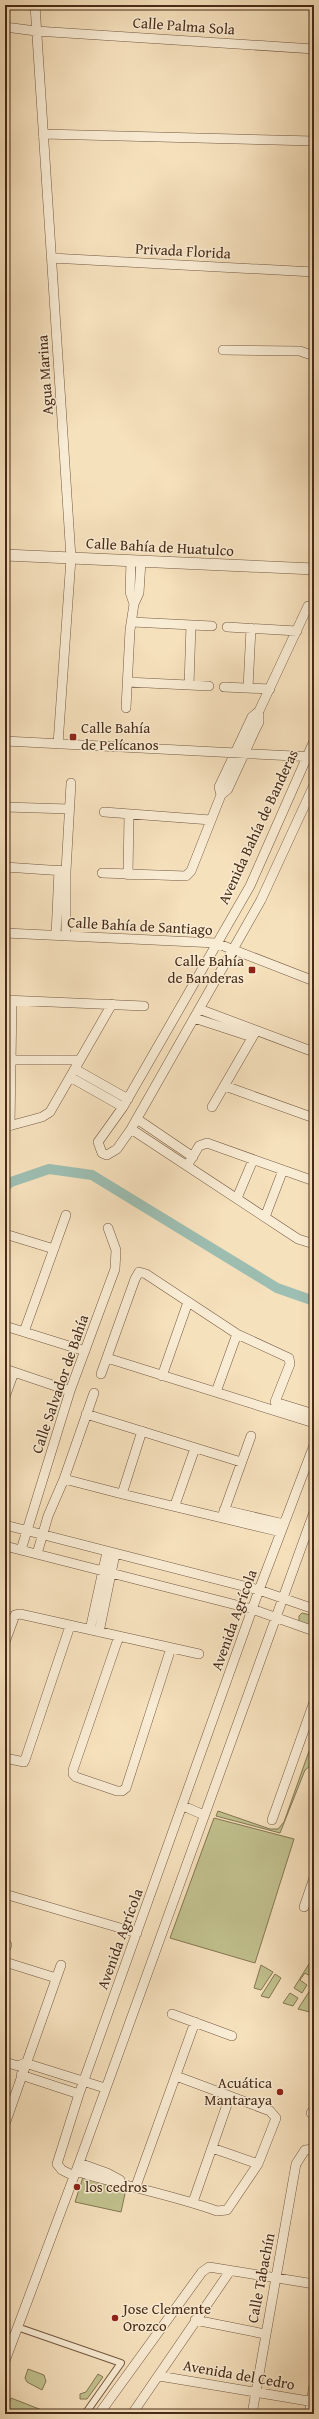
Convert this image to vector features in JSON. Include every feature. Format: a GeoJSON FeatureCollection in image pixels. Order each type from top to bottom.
{"type":"FeatureCollection","features":[{"type":"Feature","properties":{"kind":"street","name":"Agua Marina"},"geometry":{"type":"LineString","coordinates":[[35,5],[71,558],[58,744]]}},
{"type":"Feature","properties":{"kind":"street","name":"Calle Palma Sola"},"geometry":{"type":"LineString","coordinates":[[5,27],[36,31],[314,48]]}},
{"type":"Feature","properties":{"kind":"street"},"geometry":{"type":"LineString","coordinates":[[43,134],[314,141]]}},
{"type":"Feature","properties":{"kind":"street","name":"Privada Florida"},"geometry":{"type":"LineString","coordinates":[[51,258],[314,272]]}},
{"type":"Feature","properties":{"kind":"street"},"geometry":{"type":"LineString","coordinates":[[223,350],[300,351],[314,356]]}},
{"type":"Feature","properties":{"kind":"street","name":"Calle Bahía de Huatulco"},"geometry":{"type":"LineString","coordinates":[[5,555],[314,569]]}},
{"type":"Feature","properties":{"kind":"street"},"geometry":{"type":"LineString","coordinates":[[126,708],[134,604],[139,593],[136,561]]}},
{"type":"Feature","properties":{"kind":"street"},"geometry":{"type":"LineString","coordinates":[[102,873],[186,876],[191,871],[221,795],[219,787],[240,753],[252,717],[259,711],[308,606]]}},
{"type":"Feature","properties":{"kind":"street"},"geometry":{"type":"LineString","coordinates":[[132,622],[212,626]]}},
{"type":"Feature","properties":{"kind":"street"},"geometry":{"type":"LineString","coordinates":[[189,685],[191,625]]}},
{"type":"Feature","properties":{"kind":"street"},"geometry":{"type":"LineString","coordinates":[[227,627],[297,631]]}},
{"type":"Feature","properties":{"kind":"street"},"geometry":{"type":"LineString","coordinates":[[248,688],[251,628]]}},
{"type":"Feature","properties":{"kind":"street"},"geometry":{"type":"LineString","coordinates":[[127,682],[209,686]]}},
{"type":"Feature","properties":{"kind":"street"},"geometry":{"type":"LineString","coordinates":[[224,687],[270,689]]}},
{"type":"Feature","properties":{"kind":"street"},"geometry":{"type":"LineString","coordinates":[[5,741],[311,756]]}},
{"type":"Feature","properties":{"kind":"street","name":"Avenida Bahía de Banderas"},"geometry":{"type":"LineString","coordinates":[[314,741],[311,756],[250,886],[216,943],[126,1103],[98,1142],[98,1148],[107,1155],[117,1149],[131,1129],[261,900],[314,785]]}},
{"type":"Feature","properties":{"kind":"street"},"geometry":{"type":"LineString","coordinates":[[56,935],[69,810],[70,783]]}},
{"type":"Feature","properties":{"kind":"street"},"geometry":{"type":"LineString","coordinates":[[5,807],[69,810]]}},
{"type":"Feature","properties":{"kind":"street"},"geometry":{"type":"LineString","coordinates":[[104,812],[211,820]]}},
{"type":"Feature","properties":{"kind":"street"},"geometry":{"type":"LineString","coordinates":[[128,874],[129,814]]}},
{"type":"Feature","properties":{"kind":"street"},"geometry":{"type":"LineString","coordinates":[[5,867],[62,871]]}},
{"type":"Feature","properties":{"kind":"street"},"geometry":{"type":"LineString","coordinates":[[62,871],[66,936]]}},
{"type":"Feature","properties":{"kind":"street","name":"Calle Bahía de Santiago"},"geometry":{"type":"LineString","coordinates":[[5,933],[216,943],[314,981]]}},
{"type":"Feature","properties":{"kind":"street"},"geometry":{"type":"LineString","coordinates":[[112,1004],[73,1073],[47,1115],[7,1127],[11,1060],[8,1000],[112,1004],[144,1006]]}},
{"type":"Feature","properties":{"kind":"street"},"geometry":{"type":"LineString","coordinates":[[199,1009],[254,1034]]}},
{"type":"Feature","properties":{"kind":"street"},"geometry":{"type":"LineString","coordinates":[[194,1018],[314,1052]]}},
{"type":"Feature","properties":{"kind":"street"},"geometry":{"type":"LineString","coordinates":[[212,1107],[254,1034]]}},
{"type":"Feature","properties":{"kind":"street"},"geometry":{"type":"LineString","coordinates":[[11,1060],[80,1060]]}},
{"type":"Feature","properties":{"kind":"street"},"geometry":{"type":"LineString","coordinates":[[73,1073],[126,1103]]}},
{"type":"Feature","properties":{"kind":"street"},"geometry":{"type":"LineString","coordinates":[[224,1086],[314,1118]]}},
{"type":"Feature","properties":{"kind":"street"},"geometry":{"type":"LineString","coordinates":[[137,1119],[193,1156]]}},
{"type":"Feature","properties":{"kind":"street"},"geometry":{"type":"LineString","coordinates":[[131,1129],[298,1239],[314,1244]]}},
{"type":"Feature","properties":{"kind":"street"},"geometry":{"type":"LineString","coordinates":[[187,1166],[199,1146],[206,1143],[314,1181]]}},
{"type":"Feature","properties":{"kind":"street"},"geometry":{"type":"LineString","coordinates":[[237,1198],[253,1160]]}},
{"type":"Feature","properties":{"kind":"street"},"geometry":{"type":"LineString","coordinates":[[265,1217],[283,1170]]}},
{"type":"Feature","properties":{"kind":"street"},"geometry":{"type":"LineString","coordinates":[[24,1332],[66,1215]]}},
{"type":"Feature","properties":{"kind":"street","name":"Calle Salvador de Bahía"},"geometry":{"type":"LineString","coordinates":[[21,1550],[70,1391],[115,1269],[116,1250],[108,1228]]}},
{"type":"Feature","properties":{"kind":"street"},"geometry":{"type":"LineString","coordinates":[[5,1234],[54,1249]]}},
{"type":"Feature","properties":{"kind":"street"},"geometry":{"type":"LineString","coordinates":[[101,1374],[135,1279],[139,1272],[146,1274],[237,1334],[289,1358],[290,1364],[276,1402],[314,1414]]}},
{"type":"Feature","properties":{"kind":"street"},"geometry":{"type":"LineString","coordinates":[[162,1376],[188,1302]]}},
{"type":"Feature","properties":{"kind":"street"},"geometry":{"type":"LineString","coordinates":[[5,1326],[86,1351]]}},
{"type":"Feature","properties":{"kind":"street"},"geometry":{"type":"LineString","coordinates":[[216,1392],[237,1334]]}},
{"type":"Feature","properties":{"kind":"street"},"geometry":{"type":"LineString","coordinates":[[107,1358],[314,1423]]}},
{"type":"Feature","properties":{"kind":"street"},"geometry":{"type":"LineString","coordinates":[[5,1397],[10,1371],[70,1391]]}},
{"type":"Feature","properties":{"kind":"street"},"geometry":{"type":"LineString","coordinates":[[37,1554],[42,1536],[94,1393]]}},
{"type":"Feature","properties":{"kind":"street"},"geometry":{"type":"LineString","coordinates":[[86,1414],[241,1462]]}},
{"type":"Feature","properties":{"kind":"street"},"geometry":{"type":"LineString","coordinates":[[122,1494],[142,1431]]}},
{"type":"Feature","properties":{"kind":"street"},"geometry":{"type":"LineString","coordinates":[[223,1513],[251,1436]]}},
{"type":"Feature","properties":{"kind":"street","name":"Avenida Agrícola"},"geometry":{"type":"LineString","coordinates":[[76,2170],[62,2170],[57,2164],[83,2081],[183,1806],[252,1609],[314,1445]]}},
{"type":"Feature","properties":{"kind":"street"},"geometry":{"type":"LineString","coordinates":[[175,1505],[195,1448]]}},
{"type":"Feature","properties":{"kind":"street"},"geometry":{"type":"LineString","coordinates":[[64,1479],[122,1494],[223,1513],[283,1528]]}},
{"type":"Feature","properties":{"kind":"street"},"geometry":{"type":"LineString","coordinates":[[5,2361],[76,2170],[314,1512]]}},
{"type":"Feature","properties":{"kind":"street"},"geometry":{"type":"LineString","coordinates":[[5,1525],[42,1536],[259,1590],[314,1609]]}},
{"type":"Feature","properties":{"kind":"street"},"geometry":{"type":"LineString","coordinates":[[5,1546],[252,1609],[314,1632]]}},
{"type":"Feature","properties":{"kind":"street"},"geometry":{"type":"LineString","coordinates":[[99,1632],[111,1553]]}},
{"type":"Feature","properties":{"kind":"street"},"geometry":{"type":"LineString","coordinates":[[90,1630],[107,1573]]}},
{"type":"Feature","properties":{"kind":"street"},"geometry":{"type":"LineString","coordinates":[[5,1642],[15,1615],[199,1654]]}},
{"type":"Feature","properties":{"kind":"street"},"geometry":{"type":"LineString","coordinates":[[5,1758],[17,1762],[24,1762],[70,1626]]}},
{"type":"Feature","properties":{"kind":"street"},"geometry":{"type":"LineString","coordinates":[[119,1636],[73,1770],[73,1774],[76,1777],[117,1791],[122,1791],[126,1788],[171,1648]]}},
{"type":"Feature","properties":{"kind":"street"},"geometry":{"type":"LineString","coordinates":[[272,1820],[314,1702]]}},
{"type":"Feature","properties":{"kind":"street"},"geometry":{"type":"LineString","coordinates":[[183,1806],[204,1815]]}},
{"type":"Feature","properties":{"kind":"street"},"geometry":{"type":"LineString","coordinates":[[304,1907],[313,1881]]}},
{"type":"Feature","properties":{"kind":"street"},"geometry":{"type":"LineString","coordinates":[[8,1895],[137,1933]]}},
{"type":"Feature","properties":{"kind":"street"},"geometry":{"type":"LineString","coordinates":[[5,1962],[56,1978]]}},
{"type":"Feature","properties":{"kind":"street"},"geometry":{"type":"LineString","coordinates":[[5,2124],[21,2075],[22,2065],[61,1965]]}},
{"type":"Feature","properties":{"kind":"street"},"geometry":{"type":"LineString","coordinates":[[172,2014],[232,2036]]}},
{"type":"Feature","properties":{"kind":"street"},"geometry":{"type":"LineString","coordinates":[[136,2186],[195,2022]]}},
{"type":"Feature","properties":{"kind":"street"},"geometry":{"type":"LineString","coordinates":[[5,2062],[22,2065],[105,2088]]}},
{"type":"Feature","properties":{"kind":"street"},"geometry":{"type":"LineString","coordinates":[[21,2075],[79,2094]]}},
{"type":"Feature","properties":{"kind":"street"},"geometry":{"type":"LineString","coordinates":[[76,2170],[104,2180],[123,2182],[193,2202],[217,2211],[227,2210],[258,2164],[276,2118],[270,2111],[176,2076]]}},
{"type":"Feature","properties":{"kind":"street"},"geometry":{"type":"LineString","coordinates":[[193,2202],[230,2096]]}},
{"type":"Feature","properties":{"kind":"street"},"geometry":{"type":"LineString","coordinates":[[212,2148],[258,2164]]}},
{"type":"Feature","properties":{"kind":"street","name":"Calle Tabachín"},"geometry":{"type":"LineString","coordinates":[[252,2414],[296,2164],[310,2150]]}},
{"type":"Feature","properties":{"kind":"street"},"geometry":{"type":"LineString","coordinates":[[99,2414],[130,2368],[202,2272],[209,2267],[314,2284]]}},
{"type":"Feature","properties":{"kind":"street"},"geometry":{"type":"LineString","coordinates":[[132,2414],[230,2271]]}},
{"type":"Feature","properties":{"kind":"street"},"geometry":{"type":"LineString","coordinates":[[195,2320],[265,2334]]}},
{"type":"Feature","properties":{"kind":"street"},"geometry":{"type":"LineString","coordinates":[[17,2327],[121,2363],[130,2368]]}},
{"type":"Feature","properties":{"kind":"street"},"geometry":{"type":"LineString","coordinates":[[86,2414],[121,2363]]}},
{"type":"Feature","properties":{"kind":"street","name":"Avenida del Cedro"},"geometry":{"type":"LineString","coordinates":[[158,2376],[313,2402]]}},
{"type":"Feature","properties":{"kind":"street"},"geometry":{"type":"LineString","coordinates":[[309,2414],[313,2402],[314,2386]]}},
{"type":"Feature","properties":{"kind":"green space"},"geometry":{"type":"Polygon","coordinates":[[[302,1613],[314,1616],[314,1627],[299,1621],[299,1616],[302,1613]]]}},
{"type":"Feature","properties":{"kind":"green space"},"geometry":{"type":"Polygon","coordinates":[[[314,1737],[314,1763],[305,1770],[280,1833],[216,1816],[218,1811],[270,1829],[278,1829],[284,1822],[314,1737]]]}},
{"type":"Feature","properties":{"kind":"green space"},"geometry":{"type":"Polygon","coordinates":[[[214,1818],[294,1839],[255,1963],[170,1938],[214,1818]]]}},
{"type":"Feature","properties":{"kind":"green space"},"geometry":{"type":"Polygon","coordinates":[[[309,1964],[314,1967],[312,1977],[305,1973],[300,1980],[307,1985],[302,1993],[294,1988],[309,1964]]]}},
{"type":"Feature","properties":{"kind":"green space"},"geometry":{"type":"Polygon","coordinates":[[[261,1965],[273,1972],[261,1990],[254,1988],[261,1965]]]}},
{"type":"Feature","properties":{"kind":"green space"},"geometry":{"type":"Polygon","coordinates":[[[275,1974],[281,1978],[269,1998],[261,1996],[275,1974]]]}},
{"type":"Feature","properties":{"kind":"green space"},"geometry":{"type":"Polygon","coordinates":[[[314,1984],[314,2013],[298,2009],[314,1984]]]}},
{"type":"Feature","properties":{"kind":"green space"},"geometry":{"type":"Polygon","coordinates":[[[290,1993],[298,1998],[293,2006],[283,2003],[290,1993]]]}},
{"type":"Feature","properties":{"kind":"green space"},"geometry":{"type":"Polygon","coordinates":[[[83,2177],[126,2189],[121,2212],[75,2202],[83,2177]]]}},
{"type":"Feature","properties":{"kind":"green space"},"geometry":{"type":"Polygon","coordinates":[[[28,2369],[44,2375],[46,2381],[42,2390],[27,2382],[25,2378],[28,2369]]]}},
{"type":"Feature","properties":{"kind":"green space"},"geometry":{"type":"Polygon","coordinates":[[[98,2374],[103,2377],[87,2399],[80,2399],[80,2394],[86,2392],[98,2374]]]}},
{"type":"Feature","properties":{"kind":"green space"},"geometry":{"type":"Polygon","coordinates":[[[11,2398],[52,2414],[5,2414],[11,2398]]]}},
{"type":"Feature","properties":{"kind":"waterway"},"geometry":{"type":"LineString","coordinates":[[5,1187],[11,1182],[49,1169],[92,1175],[277,1288],[314,1301]]}},
{"type":"Feature","properties":{"kind":"place","name":"Calle Bahía de Pelícanos"},"geometry":{"type":"Point","coordinates":[73,737]}},
{"type":"Feature","properties":{"kind":"place","name":"Calle Bahía de Banderas"},"geometry":{"type":"Point","coordinates":[252,970]}},
{"type":"Feature","properties":{"kind":"place","name":"Acuática Mantaraya"},"geometry":{"type":"Point","coordinates":[280,2092]}},
{"type":"Feature","properties":{"kind":"place","name":"los cedros"},"geometry":{"type":"Point","coordinates":[77,2187]}},
{"type":"Feature","properties":{"kind":"place","name":"Jose Clemente Orozco"},"geometry":{"type":"Point","coordinates":[115,2318]}}]}
